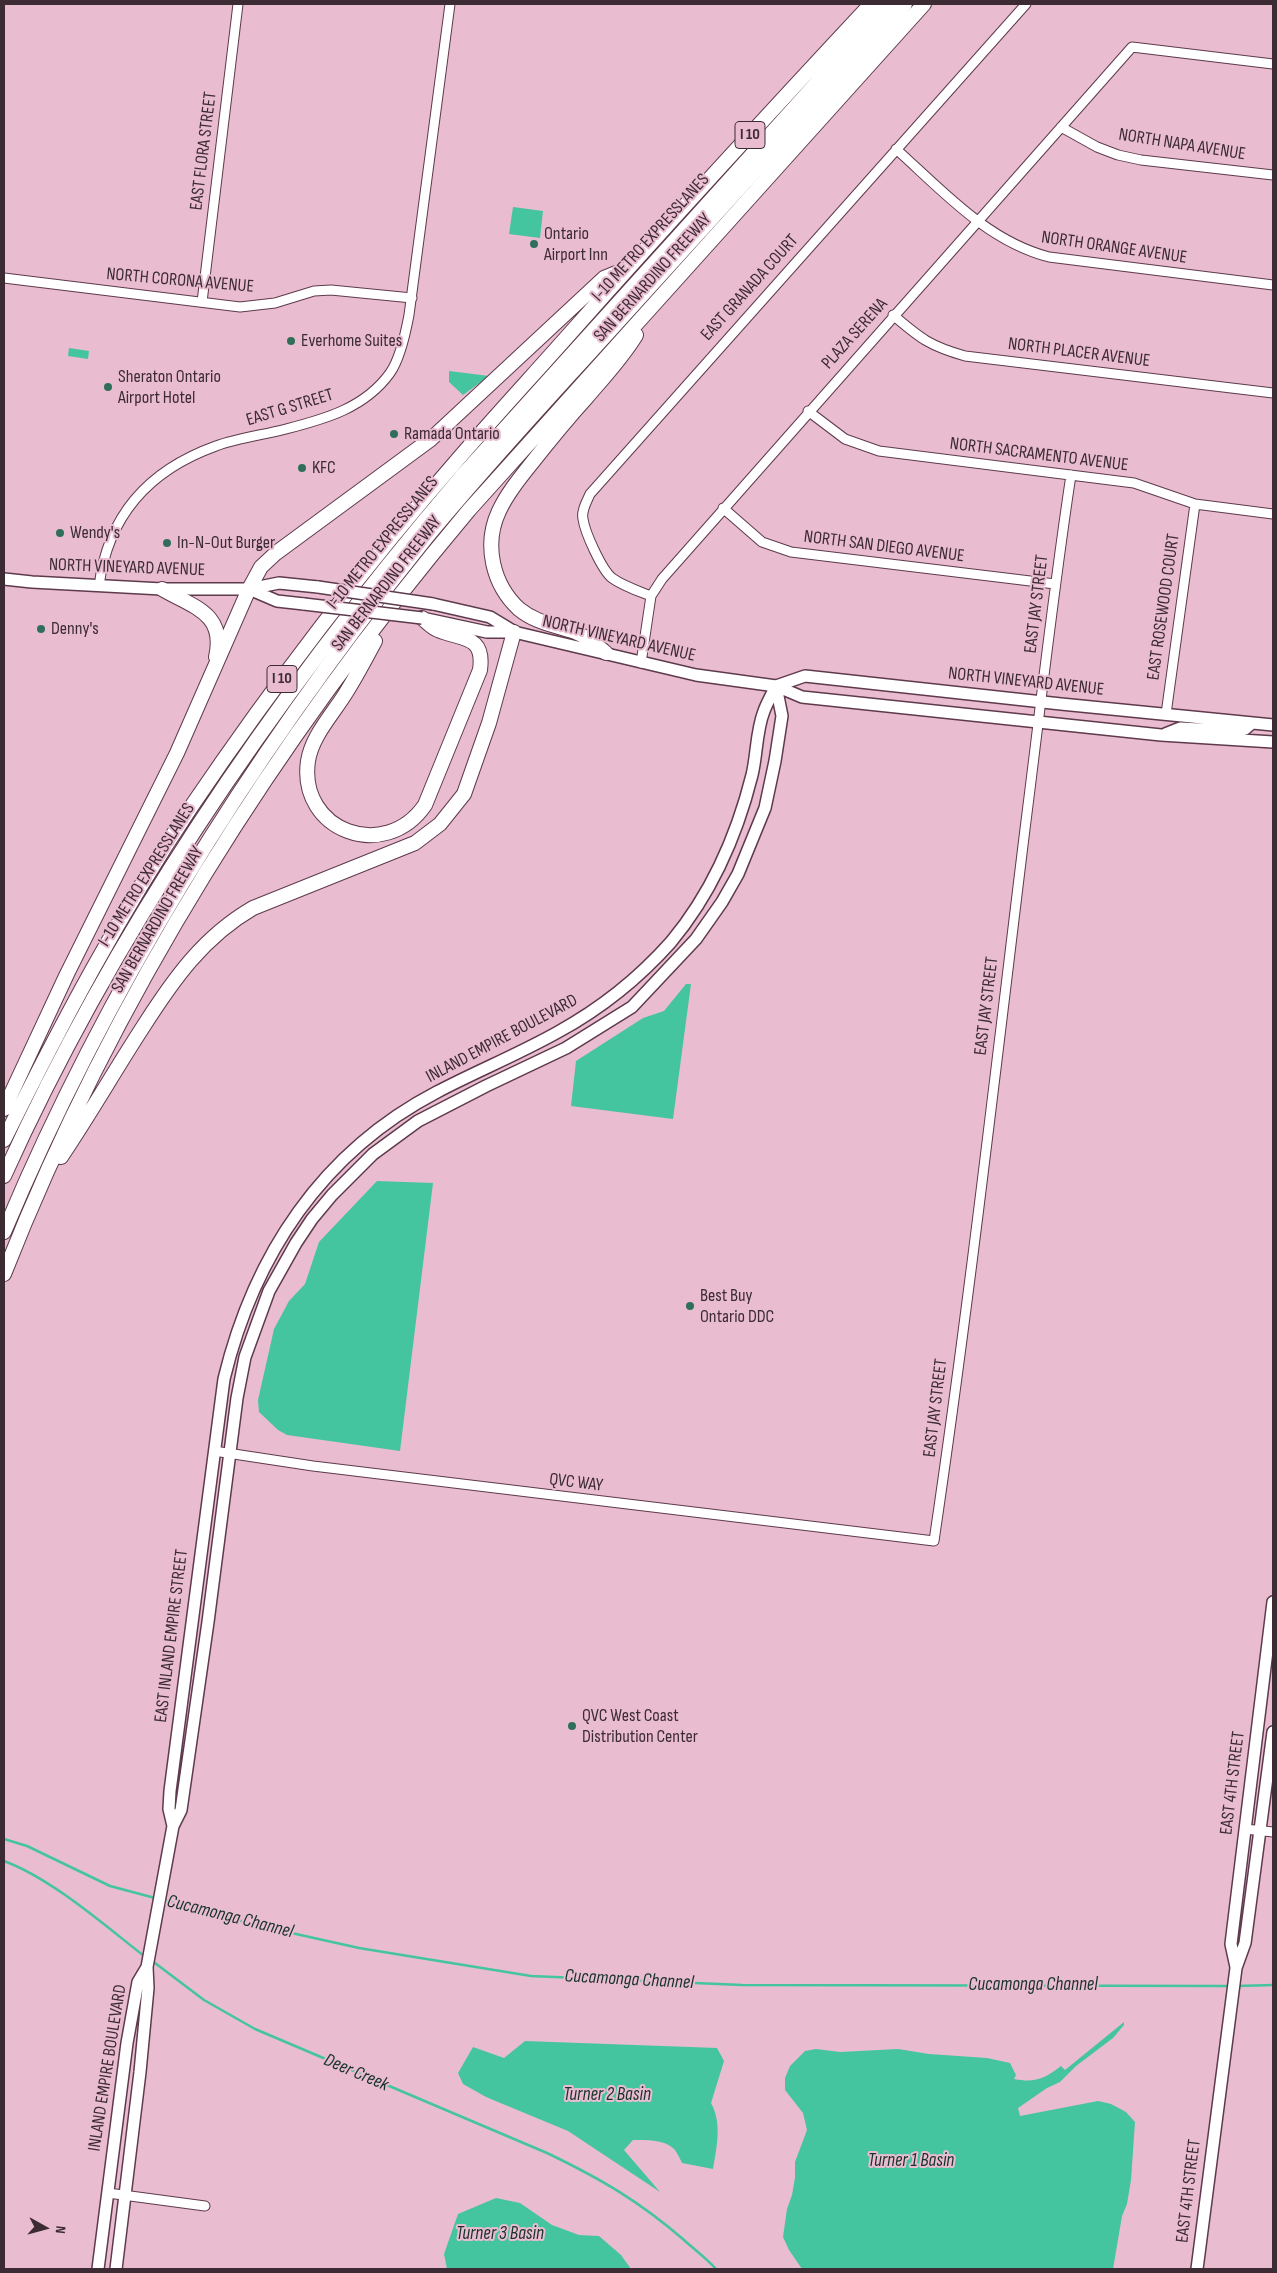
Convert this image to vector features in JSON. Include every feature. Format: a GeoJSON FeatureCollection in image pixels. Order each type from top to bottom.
{"type":"FeatureCollection","features":[{"type":"Feature","properties":{"kind":"highway","name":"SAN BERNARDINO FREEWAY"},"geometry":{"type":"LineString","coordinates":[[4,1140],[65,1019],[101,954],[189,810],[240,737],[364,573],[458,459],[629,267],[872,4]]}},
{"type":"Feature","properties":{"kind":"highway","name":"I-10 METRO EXPRESSLANES"},"geometry":{"type":"LineString","coordinates":[[4,1176],[85,1016],[155,894],[254,744],[304,674],[404,544],[462,476],[888,4]]}},
{"type":"Feature","properties":{"kind":"highway","name":"I-10 METRO EXPRESSLANES"},"geometry":{"type":"LineString","coordinates":[[4,1232],[60,1109],[144,947],[202,851],[250,778],[356,630],[423,542],[478,477],[906,4]]}},
{"type":"Feature","properties":{"kind":"highway","name":"SAN BERNARDINO FREEWAY"},"geometry":{"type":"LineString","coordinates":[[4,1274],[40,1188],[105,1053],[185,907],[294,739],[407,586],[469,510],[924,4]]}},
{"type":"Feature","properties":{"kind":"highway"},"geometry":{"type":"LineString","coordinates":[[4,1109],[67,974],[177,753],[249,589],[261,567],[276,553],[431,439],[604,278],[629,267]]}},
{"type":"Feature","properties":{"kind":"highway"},"geometry":{"type":"LineString","coordinates":[[606,653],[577,633],[535,620],[518,607],[498,580],[492,562],[492,535],[498,512],[516,483],[625,353],[652,308]]}},
{"type":"Feature","properties":{"kind":"highway"},"geometry":{"type":"LineString","coordinates":[[407,586],[347,691],[313,744],[309,757],[308,781],[315,804],[329,821],[350,832],[367,835],[384,834],[404,827],[416,816],[428,798],[477,681],[481,660],[476,644],[460,636],[437,630],[422,618]]}},
{"type":"Feature","properties":{"kind":"highway"},"geometry":{"type":"LineString","coordinates":[[162,589],[205,613],[213,621],[218,642],[211,679]]}},
{"type":"Feature","properties":{"kind":"highway"},"geometry":{"type":"LineString","coordinates":[[40,1188],[160,1001],[182,970],[205,944],[233,920],[253,908],[415,844],[432,832],[451,813],[464,794],[480,752],[514,632]]}},
{"type":"Feature","properties":{"kind":"main road","name":"NORTH VINEYARD AVENUE"},"geometry":{"type":"LineString","coordinates":[[4,579],[162,589],[249,589],[280,583],[433,604],[490,617],[514,632]]}},
{"type":"Feature","properties":{"kind":"main road","name":"NORTH VINEYARD AVENUE"},"geometry":{"type":"LineString","coordinates":[[249,589],[277,602],[422,618],[487,632],[514,632],[696,675],[776,686],[802,697],[1161,735],[1273,742]]}},
{"type":"Feature","properties":{"kind":"main road","name":"NORTH VINEYARD AVENUE"},"geometry":{"type":"LineString","coordinates":[[776,686],[805,676],[1273,725]]}},
{"type":"Feature","properties":{"kind":"main road","name":"INLAND EMPIRE BOULEVARD"},"geometry":{"type":"LineString","coordinates":[[214,1451],[224,1379],[234,1339],[262,1269],[292,1220],[331,1172],[369,1137],[406,1110],[436,1092],[558,1033],[604,1004],[642,971],[671,941],[695,909],[717,872],[734,834],[745,802],[754,766],[763,713],[776,686]]}},
{"type":"Feature","properties":{"kind":"main road","name":"INLAND EMPIRE BOULEVARD"},"geometry":{"type":"LineString","coordinates":[[230,1453],[237,1398],[245,1357],[269,1291],[296,1243],[332,1195],[373,1154],[418,1121],[468,1094],[566,1048],[632,1007],[696,939],[722,902],[745,859],[765,808],[782,716],[776,686]]}},
{"type":"Feature","properties":{"kind":"main road"},"geometry":{"type":"LineString","coordinates":[[1161,735],[1180,728],[1237,731],[1245,729],[1252,723]]}},
{"type":"Feature","properties":{"kind":"main road","name":"EAST INLAND EMPIRE STREET"},"geometry":{"type":"LineString","coordinates":[[173,1826],[169,1809],[170,1791],[214,1451]]}},
{"type":"Feature","properties":{"kind":"main road","name":"EAST INLAND EMPIRE STREET"},"geometry":{"type":"LineString","coordinates":[[147,1967],[173,1826],[181,1810],[230,1453]]}},
{"type":"Feature","properties":{"kind":"main road","name":"EAST 4TH STREET"},"geometry":{"type":"LineString","coordinates":[[1236,1968],[1231,1944],[1270,1654],[1273,1602]]}},
{"type":"Feature","properties":{"kind":"main road","name":"EAST 4TH STREET"},"geometry":{"type":"LineString","coordinates":[[1197,2269],[1236,1968],[1246,1943],[1273,1732]]}},
{"type":"Feature","properties":{"kind":"main road","name":"INLAND EMPIRE BOULEVARD"},"geometry":{"type":"LineString","coordinates":[[98,2269],[133,2008],[138,1982],[147,1967]]}},
{"type":"Feature","properties":{"kind":"main road","name":"INLAND EMPIRE BOULEVARD"},"geometry":{"type":"LineString","coordinates":[[116,2269],[126,2196],[148,1988],[147,1967]]}},
{"type":"Feature","properties":{"kind":"street","name":"EAST FLORA STREET"},"geometry":{"type":"LineString","coordinates":[[202,302],[238,4]]}},
{"type":"Feature","properties":{"kind":"street","name":"EAST G STREET"},"geometry":{"type":"LineString","coordinates":[[98,586],[105,550],[113,531],[126,509],[147,485],[178,464],[216,446],[331,417],[365,398],[392,371],[406,332],[412,298],[450,4]]}},
{"type":"Feature","properties":{"kind":"street","name":"EAST GRANADA COURT"},"geometry":{"type":"LineString","coordinates":[[651,596],[611,577],[600,563],[582,518],[590,494],[1026,4]]}},
{"type":"Feature","properties":{"kind":"street","name":"PLAZA SERENA"},"geometry":{"type":"LineString","coordinates":[[641,663],[651,596],[662,578],[1132,47],[1273,64]]}},
{"type":"Feature","properties":{"kind":"street","name":"NORTH NAPA AVENUE"},"geometry":{"type":"LineString","coordinates":[[1061,127],[1097,147],[1118,155],[1273,175]]}},
{"type":"Feature","properties":{"kind":"street","name":"NORTH ORANGE AVENUE"},"geometry":{"type":"LineString","coordinates":[[896,149],[977,221],[1006,241],[1027,251],[1049,257],[1273,285]]}},
{"type":"Feature","properties":{"kind":"street","name":"NORTH CORONA AVENUE"},"geometry":{"type":"LineString","coordinates":[[4,278],[240,307],[275,303],[314,291],[331,290],[412,298]]}},
{"type":"Feature","properties":{"kind":"street","name":"NORTH PLACER AVENUE"},"geometry":{"type":"LineString","coordinates":[[893,315],[922,340],[965,356],[1273,392]]}},
{"type":"Feature","properties":{"kind":"street","name":"NORTH SACRAMENTO AVENUE"},"geometry":{"type":"LineString","coordinates":[[808,411],[845,439],[879,451],[1140,484],[1195,504],[1273,514]]}},
{"type":"Feature","properties":{"kind":"street","name":"EAST JAY STREET"},"geometry":{"type":"LineString","coordinates":[[934,1541],[950,1427],[1055,584],[1071,475]]}},
{"type":"Feature","properties":{"kind":"street","name":"EAST ROSEWOOD COURT"},"geometry":{"type":"LineString","coordinates":[[1166,714],[1195,504]]}},
{"type":"Feature","properties":{"kind":"street","name":"NORTH SAN DIEGO AVENUE"},"geometry":{"type":"LineString","coordinates":[[723,508],[762,542],[791,552],[1055,584]]}},
{"type":"Feature","properties":{"kind":"street","name":"QVC WAY"},"geometry":{"type":"LineString","coordinates":[[214,1451],[333,1469],[934,1541]]}},
{"type":"Feature","properties":{"kind":"street"},"geometry":{"type":"LineString","coordinates":[[1245,1829],[1273,1832]]}},
{"type":"Feature","properties":{"kind":"street"},"geometry":{"type":"LineString","coordinates":[[108,2193],[205,2206]]}},
{"type":"Feature","properties":{"kind":"water"},"geometry":{"type":"Polygon","coordinates":[[[513,207],[543,211],[540,238],[509,234],[513,207]]]}},
{"type":"Feature","properties":{"kind":"water"},"geometry":{"type":"Polygon","coordinates":[[[69,348],[89,351],[88,359],[68,356],[69,348]]]}},
{"type":"Feature","properties":{"kind":"water"},"geometry":{"type":"Polygon","coordinates":[[[449,371],[489,376],[463,395],[449,382],[449,371]]]}},
{"type":"Feature","properties":{"kind":"water"},"geometry":{"type":"Polygon","coordinates":[[[686,984],[691,984],[673,1119],[571,1106],[576,1061],[643,1018],[664,1011],[686,984]]]}},
{"type":"Feature","properties":{"kind":"water"},"geometry":{"type":"Polygon","coordinates":[[[377,1181],[433,1183],[400,1451],[287,1435],[278,1430],[259,1412],[258,1400],[274,1329],[289,1301],[305,1284],[319,1242],[377,1181]]]}},
{"type":"Feature","properties":{"kind":"water","name":"Turner 1 Basin"},"geometry":{"type":"Polygon","coordinates":[[[1124,2022],[1124,2025],[1113,2038],[1076,2066],[1060,2082],[1047,2088],[1018,2108],[1020,2116],[1098,2101],[1111,2104],[1126,2112],[1135,2122],[1131,2180],[1127,2204],[1122,2216],[1113,2269],[802,2269],[783,2237],[787,2209],[795,2178],[795,2162],[807,2130],[803,2113],[785,2090],[785,2078],[790,2066],[805,2051],[816,2049],[840,2052],[898,2049],[929,2054],[987,2058],[1010,2063],[1016,2075],[1014,2079],[1034,2080],[1044,2077],[1061,2066],[1065,2070],[1124,2022]]]}},
{"type":"Feature","properties":{"kind":"water","name":"Turner 2 Basin"},"geometry":{"type":"Polygon","coordinates":[[[525,2041],[717,2048],[724,2061],[711,2103],[718,2127],[713,2169],[682,2163],[675,2150],[665,2143],[633,2140],[624,2150],[660,2192],[568,2131],[486,2097],[463,2084],[458,2073],[473,2047],[504,2058],[525,2041]]]}},
{"type":"Feature","properties":{"kind":"water","name":"Turner 3 Basin"},"geometry":{"type":"Polygon","coordinates":[[[496,2198],[520,2203],[552,2225],[579,2235],[599,2236],[621,2255],[631,2269],[447,2269],[444,2254],[458,2214],[496,2198]]]}},
{"type":"Feature","properties":{"kind":"waterway","name":"Cucamonga Channel"},"geometry":{"type":"LineString","coordinates":[[4,1839],[27,1846],[110,1886],[155,1898]]}},
{"type":"Feature","properties":{"kind":"waterway","name":"Deer Creek"},"geometry":{"type":"LineString","coordinates":[[4,1861],[22,1869],[59,1891],[144,1956]]}},
{"type":"Feature","properties":{"kind":"waterway","name":"Cucamonga Channel"},"geometry":{"type":"LineString","coordinates":[[163,1900],[260,1926],[359,1948],[531,1976],[742,1985],[1229,1986]]}},
{"type":"Feature","properties":{"kind":"waterway","name":"Deer Creek"},"geometry":{"type":"LineString","coordinates":[[151,1960],[204,2000],[255,2029],[547,2153],[585,2172],[635,2202],[684,2240],[716,2269]]}},
{"type":"Feature","properties":{"kind":"waterway","name":"Cucamonga Channel"},"geometry":{"type":"LineString","coordinates":[[1237,1986],[1273,1985]]}},
{"type":"Feature","properties":{"kind":"place","name":"Ontario Airport Inn"},"geometry":{"type":"Point","coordinates":[534,244]}},
{"type":"Feature","properties":{"kind":"place","name":"Everhome Suites"},"geometry":{"type":"Point","coordinates":[291,341]}},
{"type":"Feature","properties":{"kind":"place","name":"Sheraton Ontario Airport Hotel"},"geometry":{"type":"Point","coordinates":[108,387]}},
{"type":"Feature","properties":{"kind":"place","name":"Ramada Ontario"},"geometry":{"type":"Point","coordinates":[394,434]}},
{"type":"Feature","properties":{"kind":"place","name":"KFC"},"geometry":{"type":"Point","coordinates":[302,468]}},
{"type":"Feature","properties":{"kind":"place","name":"Wendy's"},"geometry":{"type":"Point","coordinates":[60,533]}},
{"type":"Feature","properties":{"kind":"place","name":"In-N-Out Burger"},"geometry":{"type":"Point","coordinates":[167,543]}},
{"type":"Feature","properties":{"kind":"place","name":"Denny's"},"geometry":{"type":"Point","coordinates":[41,629]}},
{"type":"Feature","properties":{"kind":"place","name":"Best Buy Ontario DDC"},"geometry":{"type":"Point","coordinates":[690,1306]}},
{"type":"Feature","properties":{"kind":"place","name":"QVC West Coast Distribution Center"},"geometry":{"type":"Point","coordinates":[572,1726]}}]}
